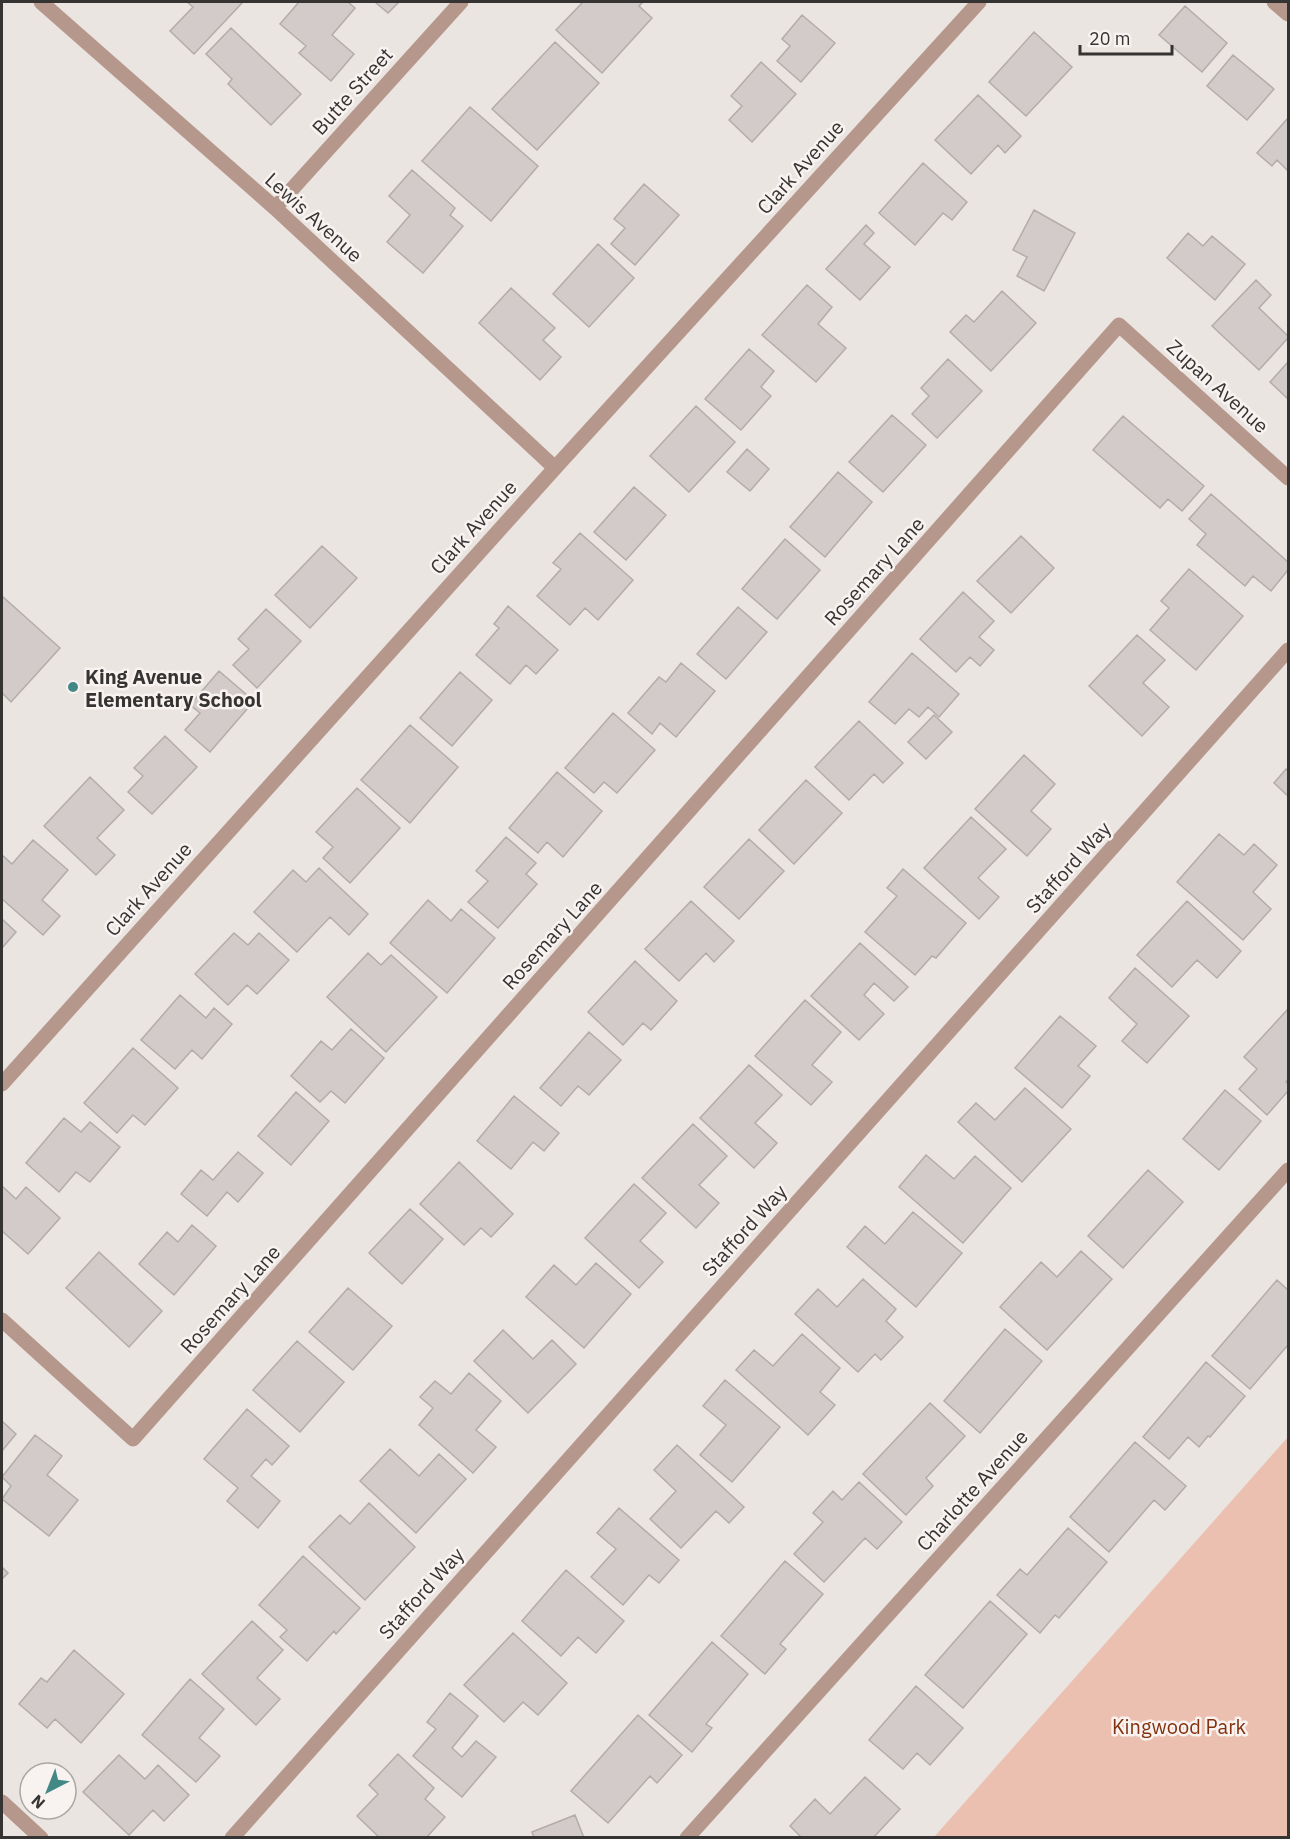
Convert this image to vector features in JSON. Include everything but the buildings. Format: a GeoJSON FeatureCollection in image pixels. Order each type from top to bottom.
{"type":"FeatureCollection","features":[{"type":"Feature","properties":{"kind":"street","name":"Lewis Avenue"},"geometry":{"type":"LineString","coordinates":[[41,2],[274,208],[555,468]]}},
{"type":"Feature","properties":{"kind":"street","name":"Butte Street"},"geometry":{"type":"LineString","coordinates":[[274,208],[461,2]]}},
{"type":"Feature","properties":{"kind":"street","name":"Clark Avenue"},"geometry":{"type":"LineString","coordinates":[[2,1084],[555,468],[979,2]]}},
{"type":"Feature","properties":{"kind":"street"},"geometry":{"type":"LineString","coordinates":[[1274,2],[1288,14]]}},
{"type":"Feature","properties":{"kind":"street","name":"Zupan Avenue"},"geometry":{"type":"LineString","coordinates":[[1119,325],[1288,478]]}},
{"type":"Feature","properties":{"kind":"street","name":"Rosemary Lane"},"geometry":{"type":"LineString","coordinates":[[2,1320],[134,1439],[1119,325]]}},
{"type":"Feature","properties":{"kind":"street","name":"Stafford Way"},"geometry":{"type":"LineString","coordinates":[[232,1838],[1288,650]]}},
{"type":"Feature","properties":{"kind":"street","name":"Charlotte Avenue"},"geometry":{"type":"LineString","coordinates":[[687,1838],[1288,1170]]}},
{"type":"Feature","properties":{"kind":"street"},"geometry":{"type":"LineString","coordinates":[[2,1802],[41,1838]]}},
{"type":"Feature","properties":{"kind":"green space","name":"Kingwood Park"},"geometry":{"type":"Polygon","coordinates":[[[1288,1437],[1288,1837],[934,1837],[1288,1437]]]}},
{"type":"Feature","properties":{"kind":"place","name":"King Avenue Elementary School"},"geometry":{"type":"Point","coordinates":[73,687]}}]}
